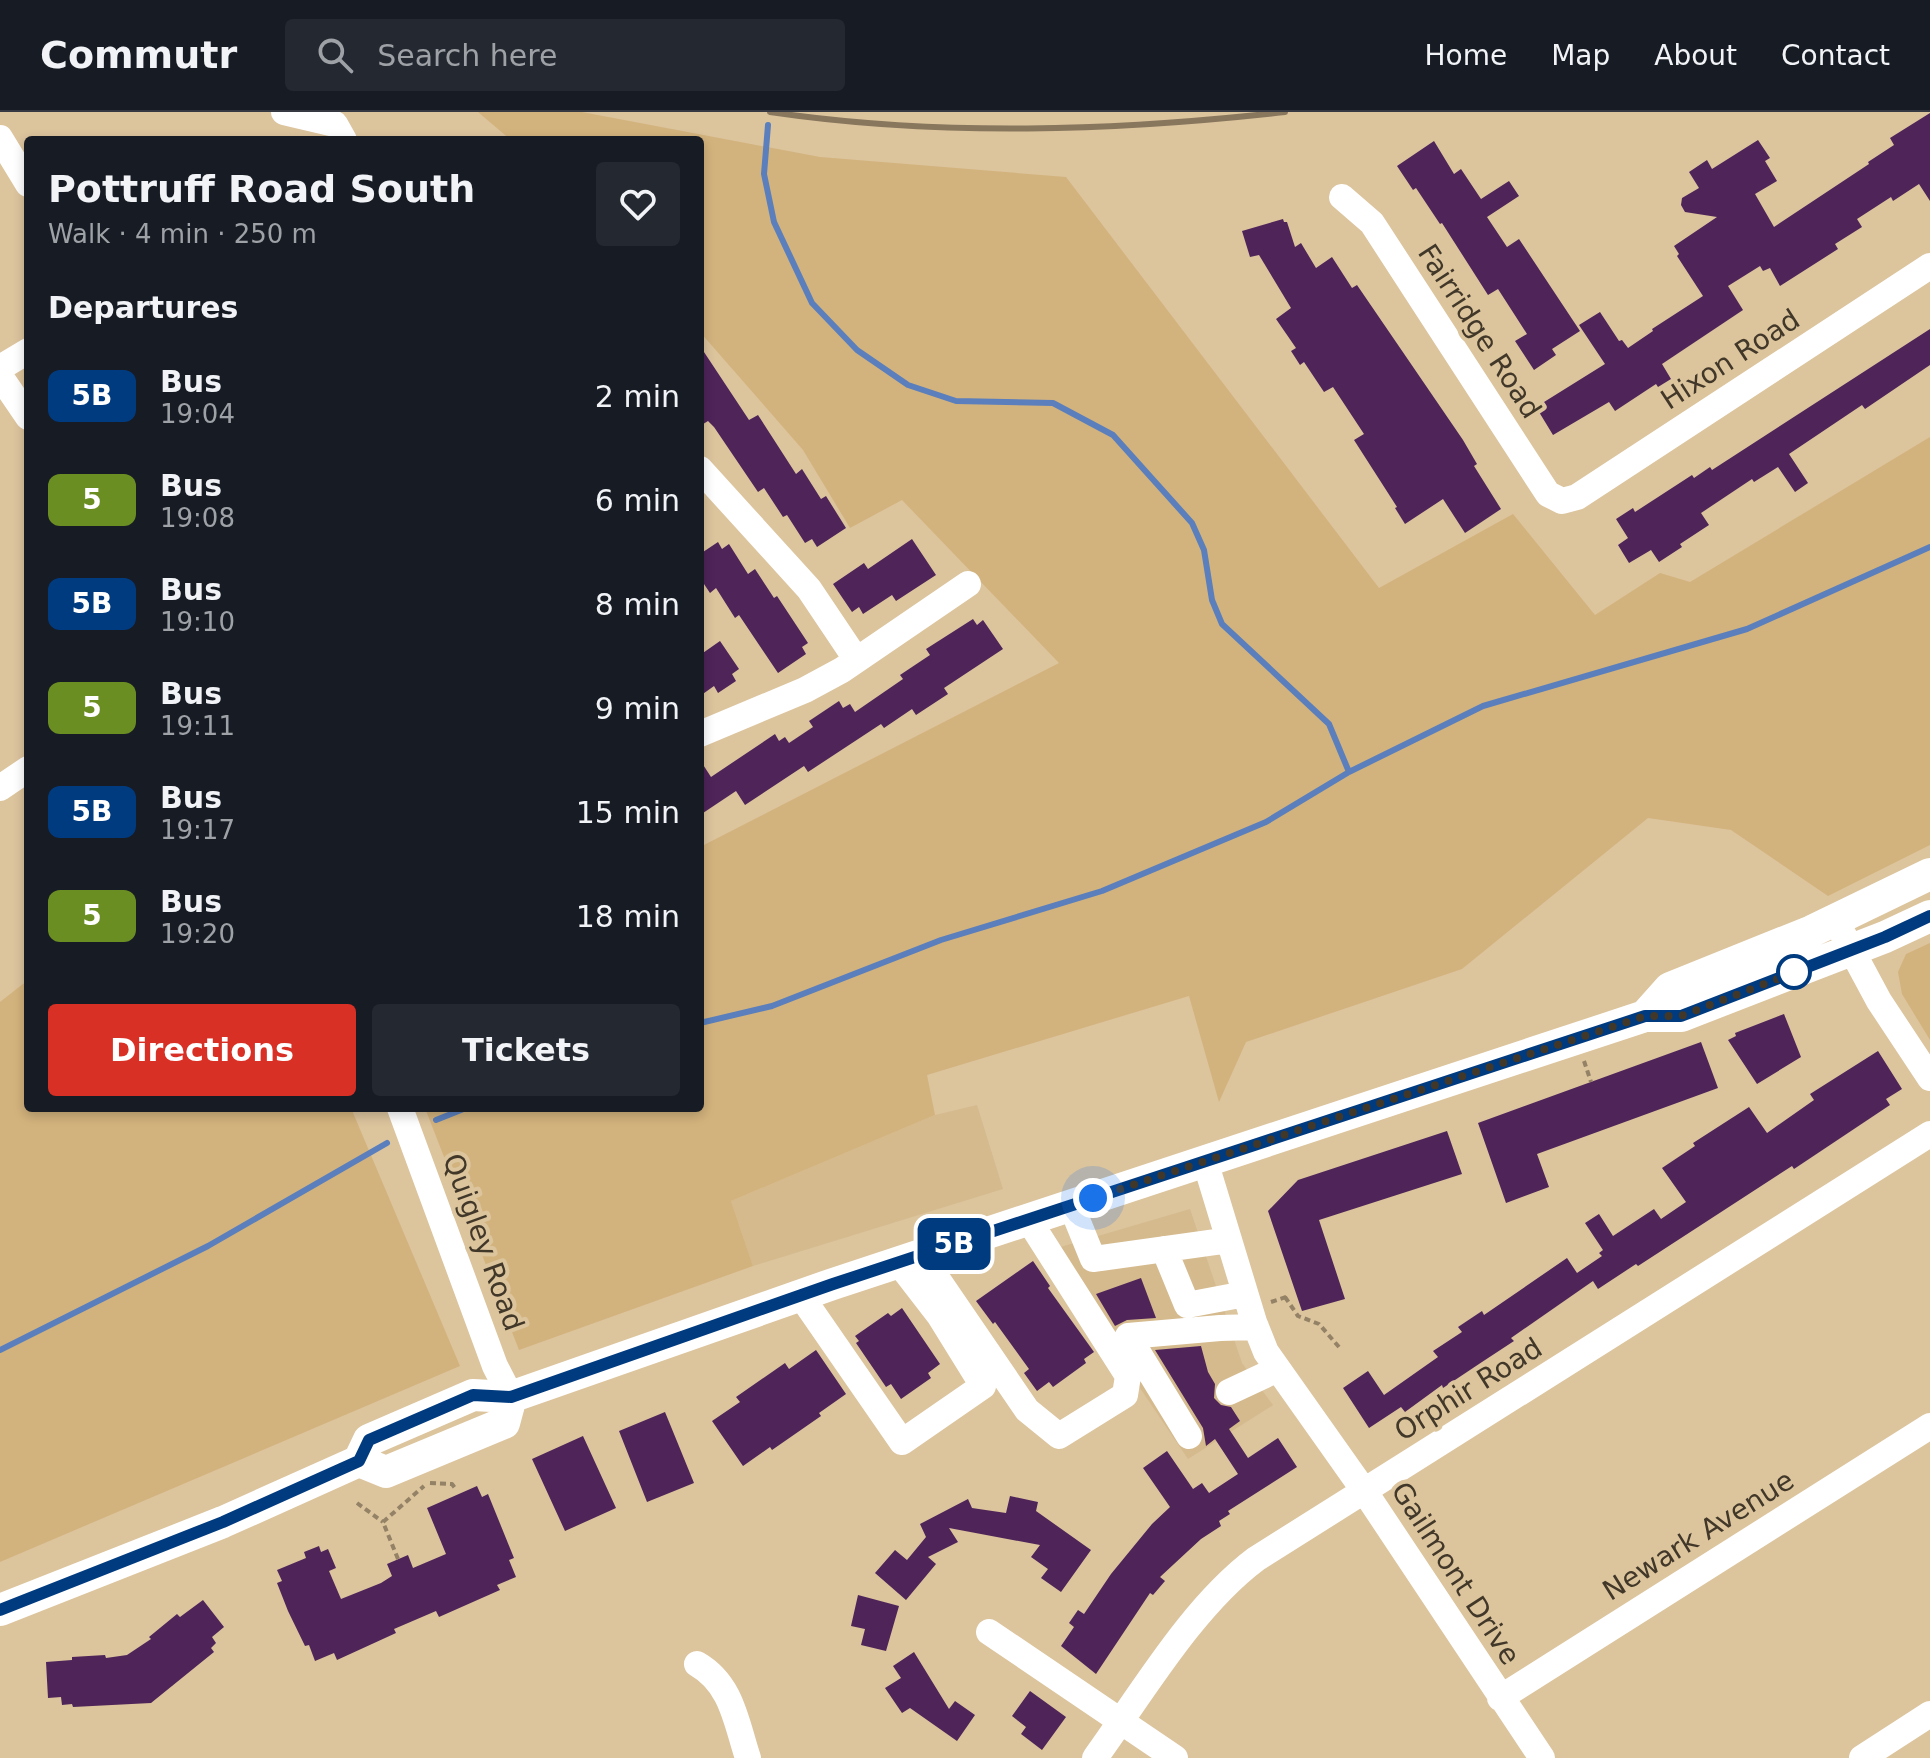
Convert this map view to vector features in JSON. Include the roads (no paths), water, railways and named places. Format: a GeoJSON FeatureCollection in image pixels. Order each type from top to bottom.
{"type":"FeatureCollection","features":[{"type":"Feature","properties":{"kind":"main road"},"geometry":{"type":"LineString","coordinates":[[1645,1016],[1670,988],[1836,921],[1930,874]]}},
{"type":"Feature","properties":{"kind":"main road"},"geometry":{"type":"LineString","coordinates":[[0,1610],[223,1522],[359,1461],[369,1440],[473,1395],[511,1397],[910,1258],[1645,1016],[1681,1016],[1852,950],[1930,916]]}},
{"type":"Feature","properties":{"kind":"street"},"geometry":{"type":"LineString","coordinates":[[284,112],[335,124],[342,136]]}},
{"type":"Feature","properties":{"kind":"street"},"geometry":{"type":"LineString","coordinates":[[0,138],[24,177]]}},
{"type":"Feature","properties":{"kind":"street","name":"Fairridge Road"},"geometry":{"type":"LineString","coordinates":[[1342,197],[1372,223],[1548,494],[1562,501]]}},
{"type":"Feature","properties":{"kind":"street","name":"Hixon Road"},"geometry":{"type":"LineString","coordinates":[[1562,501],[1577,497],[1930,266]]}},
{"type":"Feature","properties":{"kind":"street"},"geometry":{"type":"LineString","coordinates":[[0,368],[24,353]]}},
{"type":"Feature","properties":{"kind":"street"},"geometry":{"type":"LineString","coordinates":[[0,376],[24,411]]}},
{"type":"Feature","properties":{"kind":"street"},"geometry":{"type":"LineString","coordinates":[[704,473],[809,589],[856,659]]}},
{"type":"Feature","properties":{"kind":"street"},"geometry":{"type":"LineString","coordinates":[[704,732],[805,690],[842,670],[968,584]]}},
{"type":"Feature","properties":{"kind":"street"},"geometry":{"type":"LineString","coordinates":[[0,788],[24,772]]}},
{"type":"Feature","properties":{"kind":"street"},"geometry":{"type":"LineString","coordinates":[[1836,921],[1879,1001],[1930,1078]]}},
{"type":"Feature","properties":{"kind":"street","name":"Quigley Road"},"geometry":{"type":"LineString","coordinates":[[401,1112],[495,1366],[511,1397]]}},
{"type":"Feature","properties":{"kind":"street","name":"Orphir Road"},"geometry":{"type":"LineString","coordinates":[[1095,1758],[1204,1607],[1231,1578],[1256,1559],[1930,1134]]}},
{"type":"Feature","properties":{"kind":"street","name":"Gailmont Drive"},"geometry":{"type":"LineString","coordinates":[[1205,1161],[1266,1352],[1365,1492],[1542,1758]]}},
{"type":"Feature","properties":{"kind":"street"},"geometry":{"type":"LineString","coordinates":[[1071,1205],[1093,1259],[1229,1240]]}},
{"type":"Feature","properties":{"kind":"street"},"geometry":{"type":"LineString","coordinates":[[910,1258],[1027,1410],[1059,1436],[1125,1395],[1128,1376],[1028,1219]]}},
{"type":"Feature","properties":{"kind":"street"},"geometry":{"type":"LineString","coordinates":[[1164,1249],[1187,1305],[1245,1294]]}},
{"type":"Feature","properties":{"kind":"street"},"geometry":{"type":"LineString","coordinates":[[801,1296],[902,1442],[983,1386],[939,1315],[910,1258]]}},
{"type":"Feature","properties":{"kind":"street"},"geometry":{"type":"LineString","coordinates":[[1214,1300],[1220,1328]]}},
{"type":"Feature","properties":{"kind":"street"},"geometry":{"type":"LineString","coordinates":[[1189,1436],[1128,1336],[1256,1327]]}},
{"type":"Feature","properties":{"kind":"street"},"geometry":{"type":"LineString","coordinates":[[1229,1392],[1278,1369]]}},
{"type":"Feature","properties":{"kind":"street","name":"Newark Avenue"},"geometry":{"type":"LineString","coordinates":[[1500,1698],[1930,1426]]}},
{"type":"Feature","properties":{"kind":"street"},"geometry":{"type":"LineString","coordinates":[[989,1632],[1175,1758]]}},
{"type":"Feature","properties":{"kind":"street"},"geometry":{"type":"LineString","coordinates":[[697,1664],[713,1673],[725,1690],[748,1758]]}},
{"type":"Feature","properties":{"kind":"street"},"geometry":{"type":"LineString","coordinates":[[1862,1758],[1930,1714]]}},
{"type":"Feature","properties":{"kind":"waterway"},"geometry":{"type":"LineString","coordinates":[[768,125],[764,174],[774,222],[812,303],[857,350],[908,385],[956,401],[1053,403],[1113,435],[1192,523],[1204,550],[1212,600],[1222,624],[1329,724],[1349,772]]}},
{"type":"Feature","properties":{"kind":"waterway"},"geometry":{"type":"LineString","coordinates":[[704,1022],[772,1006],[941,940],[1102,891],[1266,822],[1349,772],[1483,706],[1747,629],[1930,547]]}},
{"type":"Feature","properties":{"kind":"waterway"},"geometry":{"type":"LineString","coordinates":[[436,1120],[456,1112]]}},
{"type":"Feature","properties":{"kind":"waterway"},"geometry":{"type":"LineString","coordinates":[[0,1350],[208,1246],[387,1143]]}},
{"type":"Feature","properties":{"kind":"railway"},"geometry":{"type":"LineString","coordinates":[[770,112],[834,120],[963,128],[1157,124],[1285,112]]}}]}
